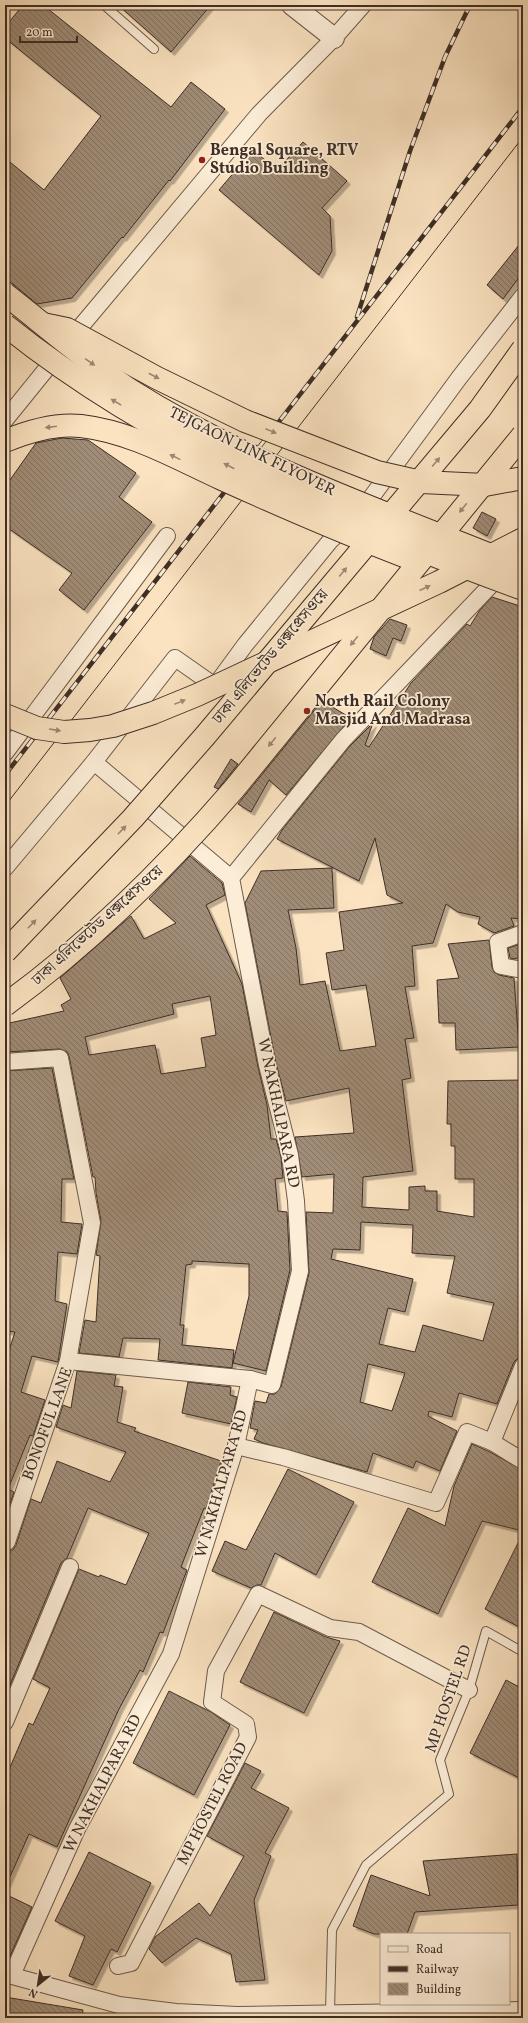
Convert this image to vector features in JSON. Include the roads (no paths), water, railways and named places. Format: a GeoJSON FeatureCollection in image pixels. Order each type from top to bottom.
{"type":"FeatureCollection","features":[{"type":"Feature","properties":{"kind":"main road","name":"TEJGAON LINK FLYOVER"},"geometry":{"type":"LineString","coordinates":[[5,294],[83,357],[130,390],[216,438],[375,510],[523,568]]}},
{"type":"Feature","properties":{"kind":"main road"},"geometry":{"type":"LineString","coordinates":[[43,324],[67,329],[158,378],[245,421],[377,472],[421,482],[485,485],[523,478]]}},
{"type":"Feature","properties":{"kind":"main road","name":"TEJGAON LINK FLYOVER"},"geometry":{"type":"LineString","coordinates":[[5,325],[33,347],[90,387],[147,421],[227,465],[300,502],[380,535],[523,589]]}},
{"type":"Feature","properties":{"kind":"main road","name":"ঢাকা এলিভেটেড এক্সপ্রেসওয়ে"},"geometry":{"type":"LineString","coordinates":[[5,952],[133,818],[205,736],[480,408],[523,349]]}},
{"type":"Feature","properties":{"kind":"main road"},"geometry":{"type":"LineString","coordinates":[[5,441],[22,434],[50,426],[79,425],[123,434],[275,503],[417,561]]}},
{"type":"Feature","properties":{"kind":"main road","name":"ঢাকা এলিভেটেড এক্সপ্রেসওয়ে"},"geometry":{"type":"LineString","coordinates":[[5,1005],[70,954],[156,876],[197,832],[234,789],[523,435]]}},
{"type":"Feature","properties":{"kind":"main road"},"geometry":{"type":"LineString","coordinates":[[5,715],[37,728],[64,732],[113,726],[153,713],[197,695],[438,582],[523,539]]}},
{"type":"Feature","properties":{"kind":"street"},"geometry":{"type":"LineString","coordinates":[[292,5],[334,38]]}},
{"type":"Feature","properties":{"kind":"street"},"geometry":{"type":"LineString","coordinates":[[5,420],[82,325],[259,114],[334,38],[363,5]]}},
{"type":"Feature","properties":{"kind":"street"},"geometry":{"type":"LineString","coordinates":[[5,868],[94,762],[175,658],[215,686],[245,645],[325,547],[359,514],[459,378],[523,296]]}},
{"type":"Feature","properties":{"kind":"street"},"geometry":{"type":"LineString","coordinates":[[359,514],[523,579]]}},
{"type":"Feature","properties":{"kind":"street"},"geometry":{"type":"LineString","coordinates":[[5,754],[167,536]]}},
{"type":"Feature","properties":{"kind":"street"},"geometry":{"type":"LineString","coordinates":[[94,762],[231,878],[343,740],[491,585]]}},
{"type":"Feature","properties":{"kind":"street","name":"W NAKHALPARA RD"},"geometry":{"type":"LineString","coordinates":[[9,1975],[77,1830],[171,1654],[236,1446],[250,1379],[272,1385],[300,1271],[296,1201],[290,1155],[267,1065],[231,878]]}},
{"type":"Feature","properties":{"kind":"street"},"geometry":{"type":"LineString","coordinates":[[523,933],[498,942],[501,966],[523,970]]}},
{"type":"Feature","properties":{"kind":"street"},"geometry":{"type":"LineString","coordinates":[[5,1062],[60,1058],[92,1223],[68,1361]]}},
{"type":"Feature","properties":{"kind":"street","name":"BONOFUL LANE"},"geometry":{"type":"LineString","coordinates":[[5,1541],[7,1542],[68,1361],[250,1379]]}},
{"type":"Feature","properties":{"kind":"street"},"geometry":{"type":"LineString","coordinates":[[492,1442],[523,1366]]}},
{"type":"Feature","properties":{"kind":"street"},"geometry":{"type":"LineString","coordinates":[[236,1446],[283,1457],[436,1503],[467,1432],[492,1442],[523,1461]]}},
{"type":"Feature","properties":{"kind":"street"},"geometry":{"type":"LineString","coordinates":[[5,1722],[70,1567]]}},
{"type":"Feature","properties":{"kind":"street","name":"MP HOSTEL ROAD"},"geometry":{"type":"LineString","coordinates":[[118,1966],[131,1963],[248,1736],[246,1724],[212,1702],[216,1671],[258,1594],[330,1628],[359,1632],[469,1690]]}},
{"type":"Feature","properties":{"kind":"street"},"geometry":{"type":"LineString","coordinates":[[9,1975],[117,2012],[176,2012],[237,2015],[330,2012],[523,2010]]}},
{"type":"Feature","properties":{"kind":"lane"},"geometry":{"type":"LineString","coordinates":[[104,5],[154,49]]}},
{"type":"Feature","properties":{"kind":"lane","name":"MP HOSTEL RD"},"geometry":{"type":"LineString","coordinates":[[330,2012],[332,1930],[366,1865],[449,1794],[440,1760],[469,1690],[486,1631],[523,1652]]}},
{"type":"Feature","properties":{"kind":"tram line"},"geometry":{"type":"LineString","coordinates":[[5,806],[523,137]]}},
{"type":"Feature","properties":{"kind":"railway"},"geometry":{"type":"LineString","coordinates":[[357,317],[410,151],[445,57],[470,5]]}},
{"type":"Feature","properties":{"kind":"railway"},"geometry":{"type":"LineString","coordinates":[[5,775],[523,107]]}},
{"type":"Feature","properties":{"kind":"place","name":"Bengal Square, RTV Studio Building"},"geometry":{"type":"Point","coordinates":[202,160]}},
{"type":"Feature","properties":{"kind":"place","name":"North Rail Colony Masjid And Madrasa"},"geometry":{"type":"Point","coordinates":[307,711]}}]}
